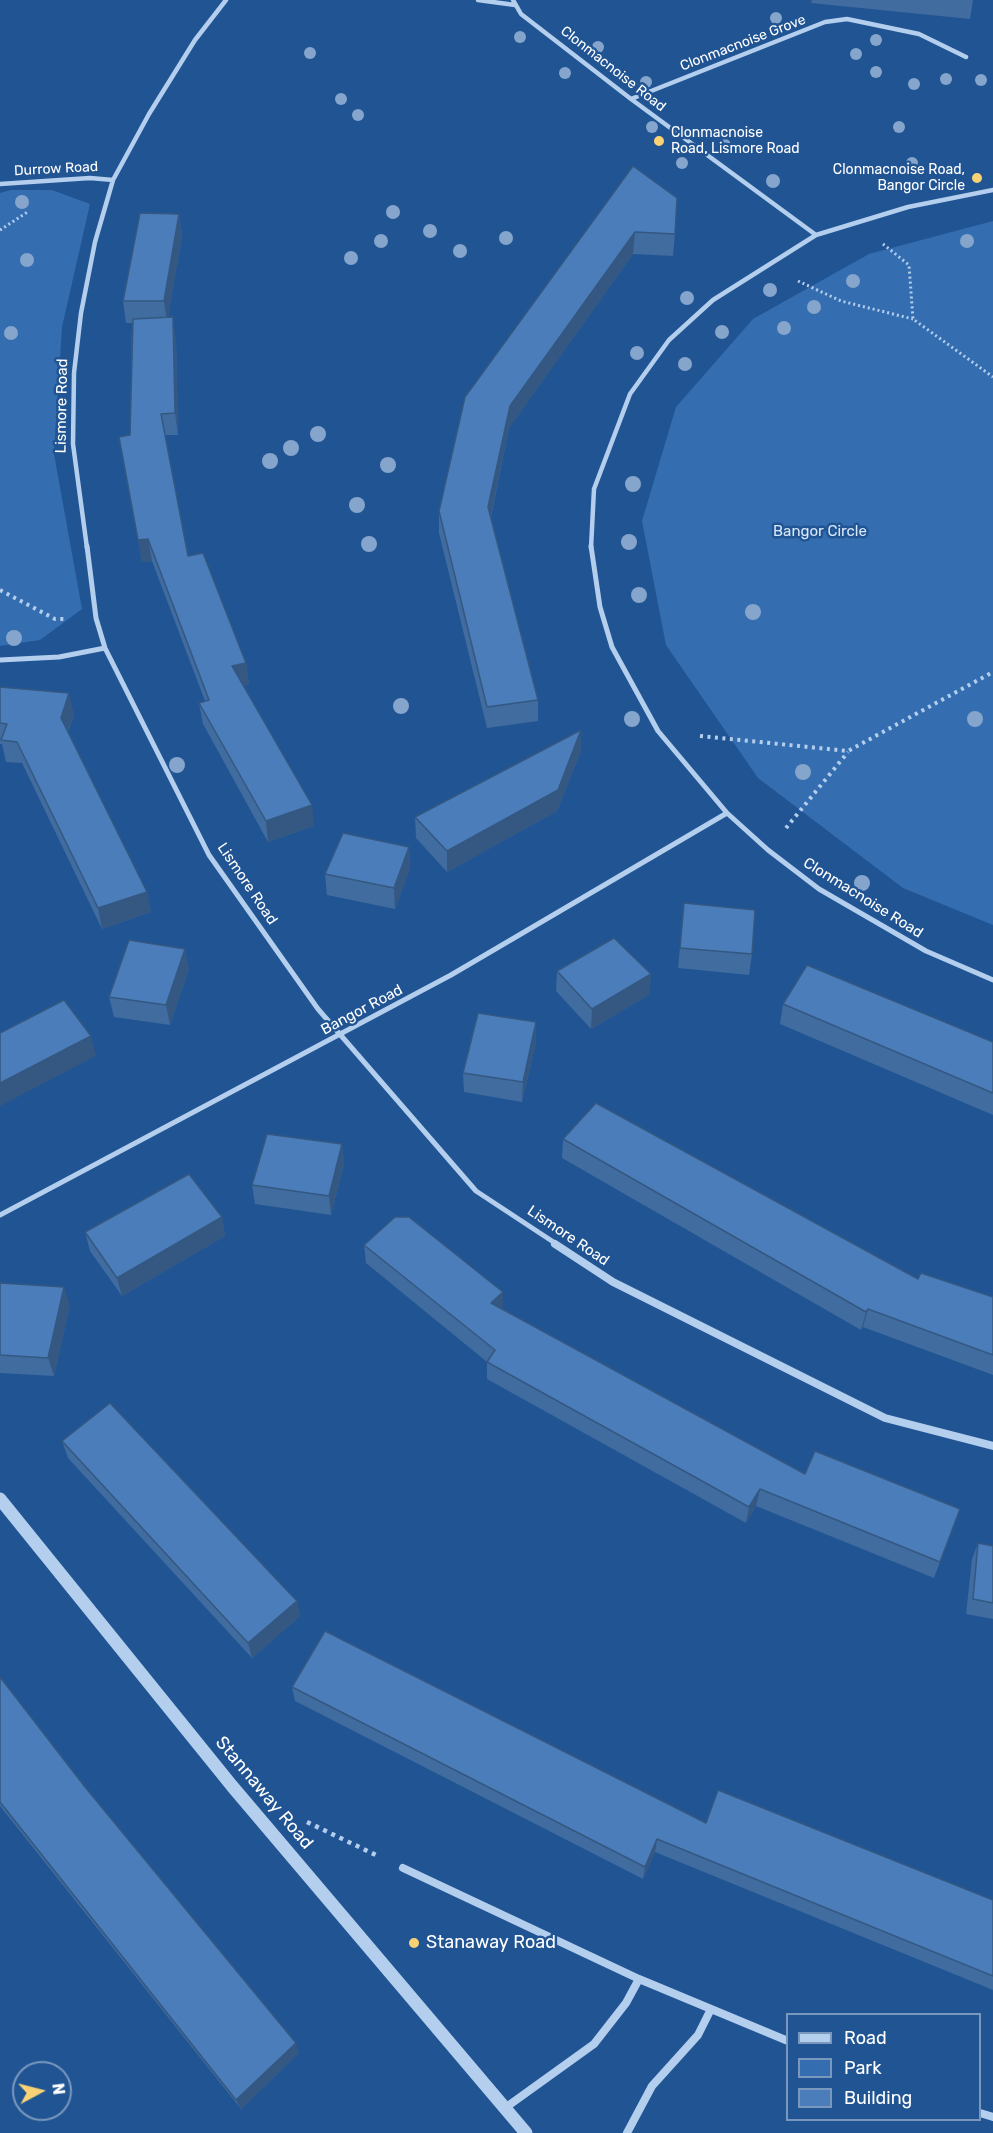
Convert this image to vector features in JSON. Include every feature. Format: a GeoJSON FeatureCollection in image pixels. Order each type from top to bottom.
{"type":"FeatureCollection","features":[{"type":"Feature","properties":{"kind":"street","name":"Lismore Road"},"geometry":{"type":"LineString","coordinates":[[225,0],[189,49],[149,114],[113,180],[95,242],[81,313],[74,373],[73,444],[96,618],[105,648],[209,855],[318,1009],[476,1191],[613,1282],[885,1418],[993,1446]]}},
{"type":"Feature","properties":{"kind":"street","name":"Clonmacnoise Road"},"geometry":{"type":"LineString","coordinates":[[478,0],[514,2],[521,14],[816,235]]}},
{"type":"Feature","properties":{"kind":"street","name":"Clonmacnoise Grove"},"geometry":{"type":"LineString","coordinates":[[632,99],[756,47],[825,22],[847,19],[919,34],[966,57]]}},
{"type":"Feature","properties":{"kind":"street","name":"Durrow Road"},"geometry":{"type":"LineString","coordinates":[[0,184],[82,178],[113,180]]}},
{"type":"Feature","properties":{"kind":"street","name":"Clonmacnoise Road"},"geometry":{"type":"LineString","coordinates":[[993,190],[908,207],[816,235],[713,300],[669,340],[630,394],[594,489],[591,546],[600,607],[612,647],[658,731],[728,813],[768,850],[819,889],[926,951],[993,980]]}},
{"type":"Feature","properties":{"kind":"street"},"geometry":{"type":"LineString","coordinates":[[0,660],[59,657],[105,648]]}},
{"type":"Feature","properties":{"kind":"street","name":"Bangor Road"},"geometry":{"type":"LineString","coordinates":[[0,1215],[451,975],[728,813]]}},
{"type":"Feature","properties":{"kind":"street","name":"Stannaway Road"},"geometry":{"type":"LineString","coordinates":[[0,1499],[232,1786],[526,2133]]}},
{"type":"Feature","properties":{"kind":"street"},"geometry":{"type":"LineString","coordinates":[[404,1868],[639,1980],[786,2040]]}},
{"type":"Feature","properties":{"kind":"street"},"geometry":{"type":"LineString","coordinates":[[505,2108],[594,2044],[626,2003],[639,1980]]}},
{"type":"Feature","properties":{"kind":"street"},"geometry":{"type":"LineString","coordinates":[[627,2133],[652,2086],[698,2035],[710,2011]]}},
{"type":"Feature","properties":{"kind":"path"},"geometry":{"type":"LineString","coordinates":[[857,223],[909,265],[913,319]]}},
{"type":"Feature","properties":{"kind":"path"},"geometry":{"type":"LineString","coordinates":[[764,266],[841,301],[913,319],[993,377]]}},
{"type":"Feature","properties":{"kind":"path"},"geometry":{"type":"LineString","coordinates":[[0,590],[56,619],[96,618]]}},
{"type":"Feature","properties":{"kind":"path"},"geometry":{"type":"LineString","coordinates":[[768,850],[848,752],[993,672]]}},
{"type":"Feature","properties":{"kind":"path"},"geometry":{"type":"LineString","coordinates":[[658,731],[848,752]]}},
{"type":"Feature","properties":{"kind":"path"},"geometry":{"type":"LineString","coordinates":[[296,1817],[404,1868]]}},
{"type":"Feature","properties":{"kind":"green space"},"geometry":{"type":"Polygon","coordinates":[[[11,190],[52,190],[90,204],[62,327],[54,454],[82,609],[40,640],[0,646],[0,193],[11,190]]]}},
{"type":"Feature","properties":{"kind":"green space","name":"Bangor Circle"},"geometry":{"type":"Polygon","coordinates":[[[993,221],[993,925],[903,888],[758,778],[666,645],[642,521],[676,407],[753,319],[869,254],[993,221]]]}},
{"type":"Feature","properties":{"kind":"building"},"geometry":{"type":"Polygon","coordinates":[[[633,166],[677,198],[675,234],[635,232],[510,406],[488,507],[538,700],[487,707],[439,511],[465,397],[633,166]]]}},
{"type":"Feature","properties":{"kind":"building"},"geometry":{"type":"Polygon","coordinates":[[[140,213],[179,214],[164,301],[123,301],[140,213]]]}},
{"type":"Feature","properties":{"kind":"building"},"geometry":{"type":"Polygon","coordinates":[[[173,317],[175,413],[161,414],[188,556],[203,553],[246,663],[232,666],[312,805],[266,821],[199,703],[209,700],[148,539],[138,540],[119,437],[130,435],[133,319],[173,317]]]}},
{"type":"Feature","properties":{"kind":"building"},"geometry":{"type":"Polygon","coordinates":[[[0,687],[69,693],[61,718],[147,892],[98,908],[17,742],[1,740],[7,724],[0,723],[0,687]]]}},
{"type":"Feature","properties":{"kind":"building"},"geometry":{"type":"Polygon","coordinates":[[[581,730],[558,790],[447,851],[415,817],[581,730]]]}},
{"type":"Feature","properties":{"kind":"building"},"geometry":{"type":"Polygon","coordinates":[[[343,833],[409,847],[394,888],[325,874],[343,833]]]}},
{"type":"Feature","properties":{"kind":"building"},"geometry":{"type":"Polygon","coordinates":[[[684,903],[755,910],[752,954],[680,948],[684,903]]]}},
{"type":"Feature","properties":{"kind":"building"},"geometry":{"type":"Polygon","coordinates":[[[614,938],[651,974],[592,1009],[557,971],[614,938]]]}},
{"type":"Feature","properties":{"kind":"building"},"geometry":{"type":"Polygon","coordinates":[[[129,940],[185,949],[166,1005],[109,997],[129,940]]]}},
{"type":"Feature","properties":{"kind":"building"},"geometry":{"type":"Polygon","coordinates":[[[807,965],[993,1042],[993,1093],[783,1004],[807,965]]]}},
{"type":"Feature","properties":{"kind":"building"},"geometry":{"type":"Polygon","coordinates":[[[64,1000],[91,1036],[0,1083],[0,1033],[64,1000]]]}},
{"type":"Feature","properties":{"kind":"building"},"geometry":{"type":"Polygon","coordinates":[[[478,1013],[536,1022],[523,1082],[463,1073],[478,1013]]]}},
{"type":"Feature","properties":{"kind":"building"},"geometry":{"type":"Polygon","coordinates":[[[596,1103],[918,1279],[921,1273],[993,1297],[993,1355],[868,1309],[866,1312],[563,1139],[596,1103]]]}},
{"type":"Feature","properties":{"kind":"building"},"geometry":{"type":"Polygon","coordinates":[[[267,1134],[342,1144],[329,1196],[252,1185],[267,1134]]]}},
{"type":"Feature","properties":{"kind":"building"},"geometry":{"type":"Polygon","coordinates":[[[189,1174],[222,1217],[117,1278],[85,1232],[189,1174]]]}},
{"type":"Feature","properties":{"kind":"building"},"geometry":{"type":"Polygon","coordinates":[[[395,1217],[409,1217],[503,1292],[491,1303],[805,1474],[815,1451],[960,1509],[940,1562],[760,1489],[749,1507],[487,1362],[495,1350],[364,1245],[395,1217]]]}},
{"type":"Feature","properties":{"kind":"building"},"geometry":{"type":"Polygon","coordinates":[[[0,1283],[64,1287],[48,1358],[0,1355],[0,1283]]]}},
{"type":"Feature","properties":{"kind":"building"},"geometry":{"type":"Polygon","coordinates":[[[110,1403],[297,1601],[248,1643],[62,1441],[110,1403]]]}},
{"type":"Feature","properties":{"kind":"building"},"geometry":{"type":"Polygon","coordinates":[[[978,1543],[993,1546],[993,1603],[973,1599],[978,1543]]]}},
{"type":"Feature","properties":{"kind":"building"},"geometry":{"type":"Polygon","coordinates":[[[325,1631],[706,1823],[718,1790],[993,1900],[993,1976],[657,1839],[645,1867],[292,1687],[325,1631]]]}},
{"type":"Feature","properties":{"kind":"building"},"geometry":{"type":"Polygon","coordinates":[[[0,1677],[85,1787],[296,2043],[236,2100],[0,1802],[0,1677]]]}},
{"type":"Feature","properties":{"kind":"place","name":"Clonmacnoise Road, Lismore Road"},"geometry":{"type":"Point","coordinates":[659,141]}},
{"type":"Feature","properties":{"kind":"place","name":"Clonmacnoise Road, Bangor Circle"},"geometry":{"type":"Point","coordinates":[977,178]}},
{"type":"Feature","properties":{"kind":"place","name":"Stanaway Road"},"geometry":{"type":"Point","coordinates":[414,1943]}}]}
